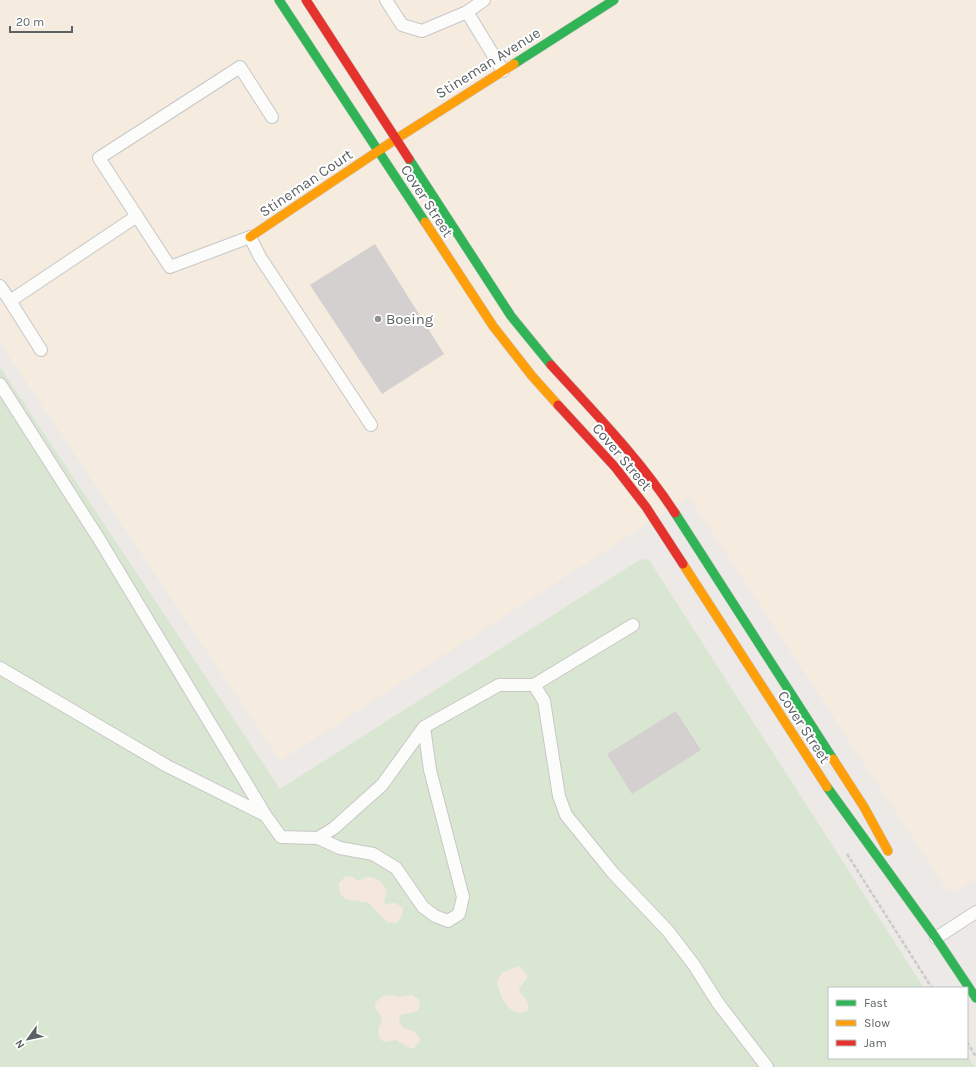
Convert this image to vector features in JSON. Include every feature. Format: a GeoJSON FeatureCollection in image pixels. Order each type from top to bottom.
{"type":"FeatureCollection","features":[{"type":"Feature","properties":{"kind":"street","name":"Cover Street"},"geometry":{"type":"LineString","coordinates":[[279,0],[493,326],[532,376],[615,466],[646,507],[823,782],[936,938],[976,998]]}},
{"type":"Feature","properties":{"kind":"street","name":"Cover Street"},"geometry":{"type":"LineString","coordinates":[[306,0],[512,316],[543,356],[622,444],[664,496],[864,808],[936,938]]}},
{"type":"Feature","properties":{"kind":"street","name":"Stineman Avenue"},"geometry":{"type":"LineString","coordinates":[[378,151],[614,0]]}},
{"type":"Feature","properties":{"kind":"street","name":"Stineman Court"},"geometry":{"type":"LineString","coordinates":[[250,237],[378,151]]}},
{"type":"Feature","properties":{"kind":"lane"},"geometry":{"type":"LineString","coordinates":[[386,0],[402,25],[422,31],[467,12],[484,0]]}},
{"type":"Feature","properties":{"kind":"lane"},"geometry":{"type":"LineString","coordinates":[[467,12],[503,71]]}},
{"type":"Feature","properties":{"kind":"lane"},"geometry":{"type":"LineString","coordinates":[[272,117],[240,67],[100,158],[170,267],[250,237],[260,257],[371,425]]}},
{"type":"Feature","properties":{"kind":"lane"},"geometry":{"type":"LineString","coordinates":[[10,302],[137,216]]}},
{"type":"Feature","properties":{"kind":"lane"},"geometry":{"type":"LineString","coordinates":[[0,286],[41,350]]}},
{"type":"Feature","properties":{"kind":"lane"},"geometry":{"type":"LineString","coordinates":[[0,384],[99,539],[266,816],[281,837],[318,838],[340,848],[373,854],[396,868],[423,907],[434,916],[448,921],[459,914],[462,898],[430,770],[424,728]]}},
{"type":"Feature","properties":{"kind":"lane"},"geometry":{"type":"LineString","coordinates":[[318,838],[334,828],[382,785],[424,728],[499,685],[534,685],[633,625]]}},
{"type":"Feature","properties":{"kind":"lane"},"geometry":{"type":"LineString","coordinates":[[0,668],[167,766],[266,816]]}},
{"type":"Feature","properties":{"kind":"lane"},"geometry":{"type":"LineString","coordinates":[[534,685],[544,701],[558,796],[566,815],[613,873],[668,930],[694,965],[718,1003],[767,1067]]}},
{"type":"Feature","properties":{"kind":"lane"},"geometry":{"type":"LineString","coordinates":[[936,938],[976,912]]}},
{"type":"Feature","properties":{"kind":"path"},"geometry":{"type":"LineString","coordinates":[[968,1044],[976,1056]]}},
{"type":"Feature","properties":{"kind":"shaded area"},"geometry":{"type":"Polygon","coordinates":[[[0,0],[976,0],[976,879],[955,892],[947,890],[689,497],[280,761],[0,343],[0,0]]]}},
{"type":"Feature","properties":{"kind":"green space"},"geometry":{"type":"Polygon","coordinates":[[[0,367],[280,789],[641,559],[649,560],[923,987],[828,987],[828,1059],[968,1059],[968,1056],[975,1067],[0,1067],[0,367]]]}},
{"type":"Feature","properties":{"kind":"sand"},"geometry":{"type":"Polygon","coordinates":[[[351,876],[358,881],[370,877],[380,881],[387,892],[384,901],[385,904],[395,903],[403,908],[402,915],[399,920],[396,923],[387,922],[369,903],[345,899],[340,893],[339,883],[345,877],[351,876]]]}},
{"type":"Feature","properties":{"kind":"sand"},"geometry":{"type":"Polygon","coordinates":[[[519,966],[527,975],[526,980],[519,988],[521,994],[528,1003],[528,1010],[522,1013],[511,1010],[503,1000],[497,981],[503,972],[519,966]]]}},
{"type":"Feature","properties":{"kind":"sand"},"geometry":{"type":"Polygon","coordinates":[[[393,995],[399,997],[412,995],[420,1000],[419,1009],[416,1012],[400,1015],[399,1022],[401,1026],[412,1030],[418,1035],[420,1040],[414,1048],[410,1048],[396,1040],[385,1042],[379,1037],[378,1031],[382,1018],[375,1007],[375,1003],[383,996],[393,995]]]}},
{"type":"Feature","properties":{"kind":"building","name":"Boeing"},"geometry":{"type":"Polygon","coordinates":[[[375,244],[444,354],[382,394],[310,285],[375,244]]]}},
{"type":"Feature","properties":{"kind":"building"},"geometry":{"type":"Polygon","coordinates":[[[676,711],[701,750],[632,794],[607,754],[676,711]]]}},
{"type":"Feature","properties":{"kind":"traffic: fast"},"geometry":{"type":"LineString","coordinates":[[279,0],[425,222]]}},
{"type":"Feature","properties":{"kind":"traffic: fast"},"geometry":{"type":"LineString","coordinates":[[514,64],[614,0]]}},
{"type":"Feature","properties":{"kind":"traffic: fast"},"geometry":{"type":"LineString","coordinates":[[409,159],[511,316],[551,365]]}},
{"type":"Feature","properties":{"kind":"traffic: fast"},"geometry":{"type":"LineString","coordinates":[[675,513],[833,759]]}},
{"type":"Feature","properties":{"kind":"traffic: fast"},"geometry":{"type":"LineString","coordinates":[[827,787],[936,938],[976,998]]}},
{"type":"Feature","properties":{"kind":"traffic: slow"},"geometry":{"type":"LineString","coordinates":[[250,237],[396,139],[514,64]]}},
{"type":"Feature","properties":{"kind":"traffic: slow"},"geometry":{"type":"LineString","coordinates":[[425,222],[493,326],[532,376],[558,405]]}},
{"type":"Feature","properties":{"kind":"traffic: slow"},"geometry":{"type":"LineString","coordinates":[[683,564],[827,787]]}},
{"type":"Feature","properties":{"kind":"traffic: slow"},"geometry":{"type":"LineString","coordinates":[[833,759],[864,807],[888,851]]}},
{"type":"Feature","properties":{"kind":"traffic: jam"},"geometry":{"type":"LineString","coordinates":[[306,0],[409,159]]}},
{"type":"Feature","properties":{"kind":"traffic: jam"},"geometry":{"type":"LineString","coordinates":[[551,365],[632,455],[675,513]]}},
{"type":"Feature","properties":{"kind":"traffic: jam"},"geometry":{"type":"LineString","coordinates":[[558,405],[615,467],[646,507],[683,564]]}},
{"type":"Feature","properties":{"kind":"place","name":"Boeing"},"geometry":{"type":"Point","coordinates":[378,319]}}]}
